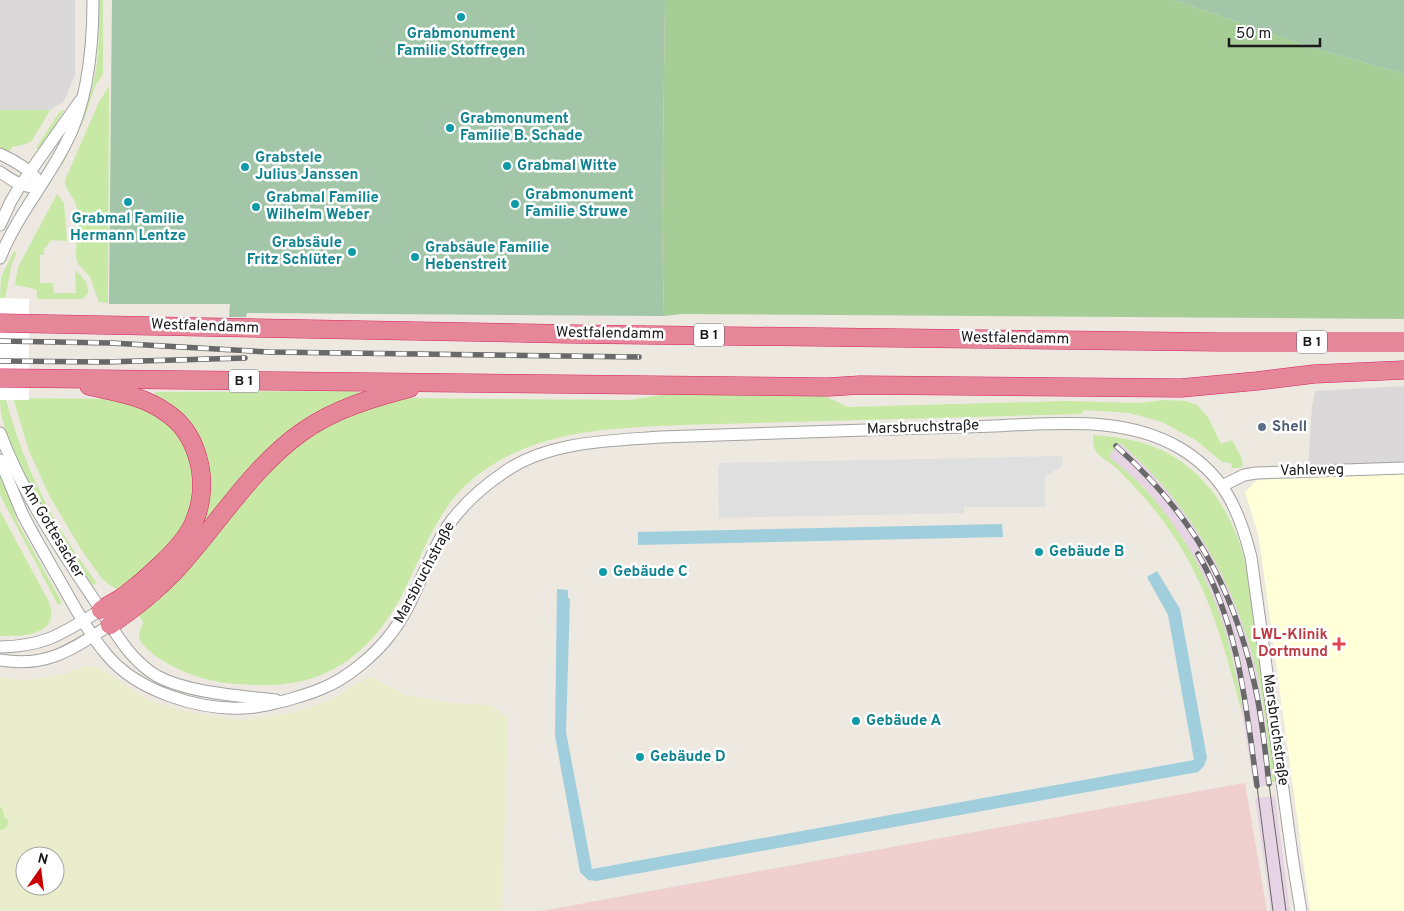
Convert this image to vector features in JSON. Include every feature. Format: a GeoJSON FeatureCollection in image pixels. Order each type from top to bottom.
{"type":"FeatureCollection","features":[{"type":"Feature","properties":{"kind":"highway","name":"Westfalendamm"},"geometry":{"type":"LineString","coordinates":[[0,323],[288,329],[1220,342],[1404,342]]}},
{"type":"Feature","properties":{"kind":"highway","name":"B 1"},"geometry":{"type":"LineString","coordinates":[[0,378],[1144,389],[1197,387],[1314,374],[1404,370]]}},
{"type":"Feature","properties":{"kind":"highway"},"geometry":{"type":"LineString","coordinates":[[59,379],[137,398],[160,408],[178,422],[187,434],[194,447],[202,476],[202,490],[194,524],[181,543],[157,568],[124,596],[101,610]]}},
{"type":"Feature","properties":{"kind":"highway"},"geometry":{"type":"LineString","coordinates":[[110,625],[141,602],[173,573],[269,460],[284,445],[324,418],[346,408],[370,399],[430,382]]}},
{"type":"Feature","properties":{"kind":"street"},"geometry":{"type":"LineString","coordinates":[[0,258],[19,219],[66,144],[78,116],[91,54],[93,0]]}},
{"type":"Feature","properties":{"kind":"street"},"geometry":{"type":"LineString","coordinates":[[0,225],[20,186],[81,100]]}},
{"type":"Feature","properties":{"kind":"street"},"geometry":{"type":"LineString","coordinates":[[0,154],[30,172],[36,178],[39,187]]}},
{"type":"Feature","properties":{"kind":"street"},"geometry":{"type":"LineString","coordinates":[[0,172],[20,186],[29,188],[39,187]]}},
{"type":"Feature","properties":{"kind":"street","name":"Marsbruchstraße"},"geometry":{"type":"LineString","coordinates":[[93,636],[108,657],[127,673],[146,686],[166,695],[195,703],[243,708],[269,705],[325,688],[353,670],[373,653],[389,636],[403,616],[447,528],[462,507],[505,471],[517,464],[564,448],[605,441],[661,437],[1032,424],[1107,424],[1135,430],[1178,447],[1202,464],[1222,486],[1239,516],[1251,556],[1293,862],[1302,911]]}},
{"type":"Feature","properties":{"kind":"street","name":"Am Gottesacker"},"geometry":{"type":"LineString","coordinates":[[0,433],[11,461],[38,514],[110,625]]}},
{"type":"Feature","properties":{"kind":"street","name":"Am Gottesacker"},"geometry":{"type":"LineString","coordinates":[[0,460],[23,514],[93,636]]}},
{"type":"Feature","properties":{"kind":"street","name":"Vahleweg"},"geometry":{"type":"LineString","coordinates":[[1222,486],[1244,475],[1256,472],[1404,468]]}},
{"type":"Feature","properties":{"kind":"street"},"geometry":{"type":"LineString","coordinates":[[0,647],[21,647],[47,641],[101,610]]}},
{"type":"Feature","properties":{"kind":"street"},"geometry":{"type":"LineString","coordinates":[[0,660],[14,662],[39,661],[55,657],[110,625]]}},
{"type":"Feature","properties":{"kind":"street","name":"Marsbruchstraße"},"geometry":{"type":"LineString","coordinates":[[110,625],[120,641],[140,664],[158,676],[174,683],[213,693],[284,701]]}},
{"type":"Feature","properties":{"kind":"shaded area"},"geometry":{"type":"Polygon","coordinates":[[[0,0],[75,0],[75,75],[64,101],[50,110],[0,110],[0,0]]]}},
{"type":"Feature","properties":{"kind":"shaded area"},"geometry":{"type":"Polygon","coordinates":[[[112,0],[665,0],[662,226],[664,316],[247,313],[246,317],[229,317],[230,304],[109,304],[112,0]]]}},
{"type":"Feature","properties":{"kind":"shaded area"},"geometry":{"type":"Polygon","coordinates":[[[1174,0],[1404,0],[1404,74],[1313,48],[1174,0]]]}},
{"type":"Feature","properties":{"kind":"shaded area"},"geometry":{"type":"Polygon","coordinates":[[[1404,386],[1404,467],[1308,468],[1312,407],[1315,391],[1404,386]]]}},
{"type":"Feature","properties":{"kind":"shaded area"},"geometry":{"type":"Polygon","coordinates":[[[1120,443],[1154,475],[1179,504],[1206,543],[1227,584],[1242,621],[1255,662],[1273,785],[1254,787],[1234,663],[1211,592],[1184,540],[1144,487],[1109,457],[1114,448],[1120,443]]]}},
{"type":"Feature","properties":{"kind":"shaded area"},"geometry":{"type":"Polygon","coordinates":[[[1062,456],[1063,465],[1045,477],[1045,507],[964,507],[964,513],[719,518],[718,469],[720,463],[1062,456]]]}},
{"type":"Feature","properties":{"kind":"shaded area","name":"LWL-Klinik Dortmund"},"geometry":{"type":"Polygon","coordinates":[[[1404,473],[1404,911],[1310,911],[1261,553],[1258,534],[1245,492],[1257,480],[1404,473]]]}},
{"type":"Feature","properties":{"kind":"shaded area"},"geometry":{"type":"Polygon","coordinates":[[[87,666],[99,668],[148,700],[176,709],[241,720],[292,713],[331,700],[370,676],[405,695],[450,703],[492,705],[508,719],[502,911],[0,911],[0,678],[22,680],[63,674],[87,666]]]}},
{"type":"Feature","properties":{"kind":"shaded area"},"geometry":{"type":"Polygon","coordinates":[[[1245,783],[1267,911],[541,911],[1238,784],[1245,783]]]}},
{"type":"Feature","properties":{"kind":"shaded area"},"geometry":{"type":"Polygon","coordinates":[[[1275,796],[1290,911],[1271,911],[1255,798],[1275,796]]]}},
{"type":"Feature","properties":{"kind":"green space"},"geometry":{"type":"Polygon","coordinates":[[[99,0],[103,0],[103,74],[95,86],[85,117],[63,164],[60,163],[87,104],[93,84],[99,42],[99,0]]]}},
{"type":"Feature","properties":{"kind":"green space"},"geometry":{"type":"Polygon","coordinates":[[[665,0],[1174,0],[1313,48],[1404,74],[1404,319],[682,314],[664,316],[662,226],[665,0]]]}},
{"type":"Feature","properties":{"kind":"green space"},"geometry":{"type":"Polygon","coordinates":[[[109,86],[108,303],[99,302],[90,277],[78,264],[76,257],[77,211],[65,180],[99,102],[109,86]]]}},
{"type":"Feature","properties":{"kind":"green space"},"geometry":{"type":"Polygon","coordinates":[[[0,110],[50,110],[32,141],[12,147],[9,154],[0,150],[0,110]]]}},
{"type":"Feature","properties":{"kind":"green space"},"geometry":{"type":"Polygon","coordinates":[[[64,110],[40,150],[36,148],[58,114],[64,110]]]}},
{"type":"Feature","properties":{"kind":"green space"},"geometry":{"type":"Polygon","coordinates":[[[57,194],[64,203],[67,241],[51,240],[44,250],[44,255],[40,255],[40,283],[53,283],[54,293],[76,293],[75,270],[88,287],[88,294],[82,299],[37,299],[37,291],[35,289],[15,285],[18,267],[57,194]]]}},
{"type":"Feature","properties":{"kind":"green space"},"geometry":{"type":"Polygon","coordinates":[[[14,251],[17,253],[12,263],[5,298],[0,298],[1,277],[14,251]]]}},
{"type":"Feature","properties":{"kind":"green space"},"geometry":{"type":"Polygon","coordinates":[[[155,392],[359,392],[360,396],[319,415],[172,561],[206,472],[155,400],[155,392]]]}},
{"type":"Feature","properties":{"kind":"green space"},"geometry":{"type":"Polygon","coordinates":[[[660,395],[815,395],[827,397],[848,407],[1066,401],[1138,403],[1164,400],[1186,401],[1197,405],[1208,417],[1221,444],[1232,440],[1243,465],[1240,468],[1232,468],[1231,463],[1222,462],[1197,441],[1162,422],[1129,413],[1085,410],[1081,414],[655,426],[576,434],[525,448],[501,459],[464,487],[441,515],[390,616],[363,647],[348,660],[331,670],[312,678],[292,683],[259,685],[216,681],[195,676],[173,667],[151,652],[141,641],[139,634],[143,622],[137,613],[269,467],[318,427],[390,400],[409,398],[630,400],[660,395]]]}},
{"type":"Feature","properties":{"kind":"green space"},"geometry":{"type":"Polygon","coordinates":[[[13,398],[111,399],[134,402],[174,426],[193,457],[194,505],[178,537],[120,592],[103,580],[82,551],[50,497],[29,451],[13,398]]]}},
{"type":"Feature","properties":{"kind":"green space"},"geometry":{"type":"Polygon","coordinates":[[[0,400],[6,400],[31,473],[42,496],[67,540],[97,583],[93,585],[80,568],[35,496],[10,444],[3,420],[0,400]]]}},
{"type":"Feature","properties":{"kind":"green space"},"geometry":{"type":"Polygon","coordinates":[[[1093,435],[1139,442],[1161,450],[1197,474],[1224,508],[1234,528],[1247,571],[1276,781],[1272,782],[1263,706],[1254,661],[1233,599],[1219,570],[1204,542],[1166,489],[1120,443],[1114,448],[1109,457],[1139,483],[1176,528],[1190,550],[1213,597],[1230,647],[1242,703],[1242,713],[1212,612],[1191,565],[1152,507],[1115,467],[1097,453],[1093,435]]]}},
{"type":"Feature","properties":{"kind":"green space"},"geometry":{"type":"Polygon","coordinates":[[[0,470],[18,523],[62,603],[58,605],[2,499],[0,494],[0,470]]]}},
{"type":"Feature","properties":{"kind":"green space"},"geometry":{"type":"Polygon","coordinates":[[[0,511],[49,602],[50,621],[45,628],[38,632],[19,636],[0,636],[0,511]]]}},
{"type":"Feature","properties":{"kind":"green space"},"geometry":{"type":"Polygon","coordinates":[[[0,806],[4,817],[8,819],[8,825],[0,830],[0,806]]]}},
{"type":"Feature","properties":{"kind":"water"},"geometry":{"type":"Polygon","coordinates":[[[1002,524],[1003,537],[638,545],[638,532],[1002,524]]]}},
{"type":"Feature","properties":{"kind":"water"},"geometry":{"type":"Polygon","coordinates":[[[1157,571],[1180,609],[1207,758],[1204,766],[1198,772],[596,881],[588,880],[580,872],[555,736],[557,589],[568,590],[568,598],[570,599],[566,732],[592,869],[1194,760],[1168,615],[1147,577],[1157,571]]]}},
{"type":"Feature","properties":{"kind":"pier"},"geometry":{"type":"Polygon","coordinates":[[[0,298],[29,299],[29,400],[0,400],[0,298]]]}},
{"type":"Feature","properties":{"kind":"tram line"},"geometry":{"type":"LineString","coordinates":[[1269,784],[1286,911]]}},
{"type":"Feature","properties":{"kind":"tram line"},"geometry":{"type":"LineString","coordinates":[[1257,786],[1273,911]]}},
{"type":"Feature","properties":{"kind":"railway"},"geometry":{"type":"LineString","coordinates":[[0,341],[111,343],[269,352],[639,357]]}},
{"type":"Feature","properties":{"kind":"railway"},"geometry":{"type":"LineString","coordinates":[[0,361],[105,362],[245,358]]}},
{"type":"Feature","properties":{"kind":"railway"},"geometry":{"type":"LineString","coordinates":[[1116,446],[1166,497],[1187,524],[1221,582],[1245,647],[1257,694],[1269,784]]}},
{"type":"Feature","properties":{"kind":"railway"},"geometry":{"type":"LineString","coordinates":[[1198,554],[1212,581],[1232,638],[1244,696],[1257,786]]}},
{"type":"Feature","properties":{"kind":"place","name":"Grabmonument Familie Stoffregen"},"geometry":{"type":"Point","coordinates":[461,17]}},
{"type":"Feature","properties":{"kind":"place","name":"Grabmonument Familie B. Schade"},"geometry":{"type":"Point","coordinates":[450,128]}},
{"type":"Feature","properties":{"kind":"place","name":"Grabmal Witte"},"geometry":{"type":"Point","coordinates":[507,166]}},
{"type":"Feature","properties":{"kind":"place","name":"Grabstele Julius Janssen"},"geometry":{"type":"Point","coordinates":[245,167]}},
{"type":"Feature","properties":{"kind":"place","name":"Grabmal Familie Hermann Lentze"},"geometry":{"type":"Point","coordinates":[128,202]}},
{"type":"Feature","properties":{"kind":"place","name":"Grabmonument Familie Struwe"},"geometry":{"type":"Point","coordinates":[515,204]}},
{"type":"Feature","properties":{"kind":"place","name":"Grabmal Familie Wilhelm Weber"},"geometry":{"type":"Point","coordinates":[256,207]}},
{"type":"Feature","properties":{"kind":"place","name":"Grabsäule Fritz Schlüter"},"geometry":{"type":"Point","coordinates":[352,252]}},
{"type":"Feature","properties":{"kind":"place","name":"Grabsäule Familie Hebenstreit"},"geometry":{"type":"Point","coordinates":[415,257]}},
{"type":"Feature","properties":{"kind":"place","name":"Shell"},"geometry":{"type":"Point","coordinates":[1262,427]}},
{"type":"Feature","properties":{"kind":"place","name":"Gebäude B"},"geometry":{"type":"Point","coordinates":[1039,552]}},
{"type":"Feature","properties":{"kind":"place","name":"Gebäude C"},"geometry":{"type":"Point","coordinates":[603,572]}},
{"type":"Feature","properties":{"kind":"place","name":"LWL-Klinik Dortmund"},"geometry":{"type":"Point","coordinates":[1339,644]}},
{"type":"Feature","properties":{"kind":"place","name":"Gebäude A"},"geometry":{"type":"Point","coordinates":[856,721]}},
{"type":"Feature","properties":{"kind":"place","name":"Gebäude D"},"geometry":{"type":"Point","coordinates":[640,757]}}]}
